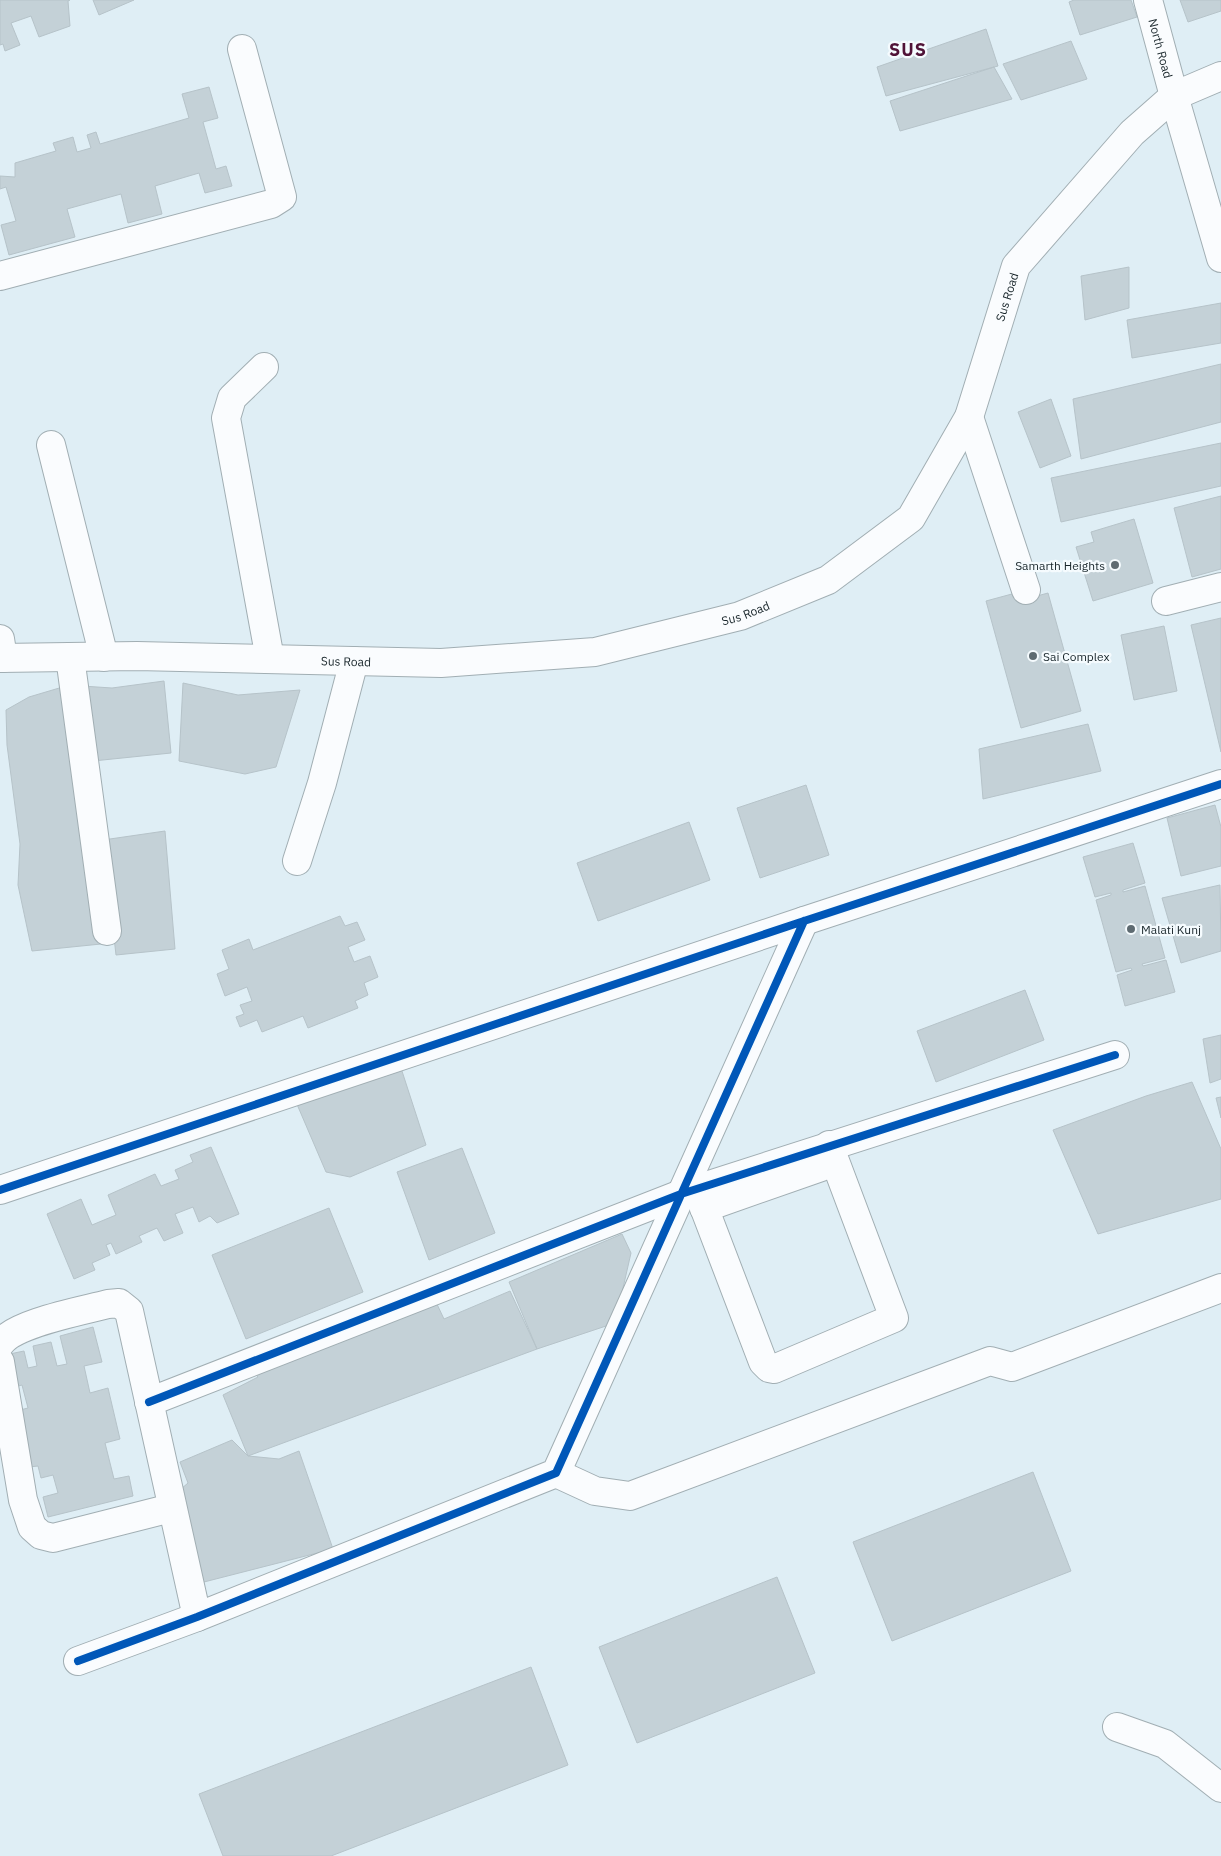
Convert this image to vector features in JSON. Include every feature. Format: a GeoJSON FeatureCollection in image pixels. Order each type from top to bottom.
{"type":"FeatureCollection","features":[{"type":"Feature","properties":{"kind":"street","name":"North Road"},"geometry":{"type":"LineString","coordinates":[[1148,0],[1221,258]]}},
{"type":"Feature","properties":{"kind":"street"},"geometry":{"type":"LineString","coordinates":[[0,276],[270,204],[282,197],[242,49]]}},
{"type":"Feature","properties":{"kind":"street","name":"Sus Road"},"geometry":{"type":"LineString","coordinates":[[1,652],[70,657],[441,663],[595,652],[740,616],[828,580],[911,518],[969,417],[1016,266],[1132,133],[1174,96],[1221,76]]}},
{"type":"Feature","properties":{"kind":"street"},"geometry":{"type":"LineString","coordinates":[[264,367],[232,398],[226,418],[270,659]]}},
{"type":"Feature","properties":{"kind":"street"},"geometry":{"type":"LineString","coordinates":[[969,417],[1026,590]]}},
{"type":"Feature","properties":{"kind":"street"},"geometry":{"type":"LineString","coordinates":[[50,445],[104,657]]}},
{"type":"Feature","properties":{"kind":"street"},"geometry":{"type":"LineString","coordinates":[[1166,601],[1221,587]]}},
{"type":"Feature","properties":{"kind":"street"},"geometry":{"type":"LineString","coordinates":[[70,657],[107,931]]}},
{"type":"Feature","properties":{"kind":"street"},"geometry":{"type":"LineString","coordinates":[[297,861],[322,783],[354,661]]}},
{"type":"Feature","properties":{"kind":"street"},"geometry":{"type":"LineString","coordinates":[[0,1190],[804,921],[1221,784]]}},
{"type":"Feature","properties":{"kind":"street"},"geometry":{"type":"LineString","coordinates":[[78,1661],[197,1617],[556,1473],[694,1197],[804,921]]}},
{"type":"Feature","properties":{"kind":"street"},"geometry":{"type":"LineString","coordinates":[[149,1402],[694,1197],[833,1153],[1115,1056]]}},
{"type":"Feature","properties":{"kind":"street"},"geometry":{"type":"LineString","coordinates":[[694,1197],[763,1362],[769,1368],[774,1369],[894,1318],[833,1153]]}},
{"type":"Feature","properties":{"kind":"street"},"geometry":{"type":"LineString","coordinates":[[556,1473],[596,1492],[630,1496],[990,1361],[1012,1366],[1221,1288]]}},
{"type":"Feature","properties":{"kind":"street"},"geometry":{"type":"LineString","coordinates":[[0,1344],[5,1337],[31,1324],[108,1304],[119,1303],[129,1311],[171,1508],[197,1617]]}},
{"type":"Feature","properties":{"kind":"street"},"geometry":{"type":"LineString","coordinates":[[0,1362],[23,1500],[32,1527],[41,1535],[54,1538],[171,1508]]}},
{"type":"Feature","properties":{"kind":"street"},"geometry":{"type":"LineString","coordinates":[[1117,1727],[1165,1744],[1221,1788]]}},
{"type":"Feature","properties":{"kind":"building"},"geometry":{"type":"Polygon","coordinates":[[[0,0],[70,0],[68,1],[70,26],[39,37],[31,16],[11,23],[20,45],[5,51],[3,44],[0,45],[0,0]]]}},
{"type":"Feature","properties":{"kind":"building"},"geometry":{"type":"Polygon","coordinates":[[[93,0],[134,0],[99,15],[93,0]]]}},
{"type":"Feature","properties":{"kind":"building"},"geometry":{"type":"Polygon","coordinates":[[[1074,0],[1131,0],[1137,17],[1080,35],[1069,2],[1074,0]]]}},
{"type":"Feature","properties":{"kind":"building"},"geometry":{"type":"Polygon","coordinates":[[[1180,0],[1221,0],[1221,11],[1188,22],[1180,0]]]}},
{"type":"Feature","properties":{"kind":"building"},"geometry":{"type":"Polygon","coordinates":[[[986,29],[998,66],[886,96],[877,67],[986,29]]]}},
{"type":"Feature","properties":{"kind":"building"},"geometry":{"type":"Polygon","coordinates":[[[1071,41],[1087,79],[1021,100],[1003,64],[1071,41]]]}},
{"type":"Feature","properties":{"kind":"building"},"geometry":{"type":"Polygon","coordinates":[[[994,67],[1012,99],[900,131],[890,101],[994,67]]]}},
{"type":"Feature","properties":{"kind":"building"},"geometry":{"type":"Polygon","coordinates":[[[209,87],[218,118],[203,122],[216,169],[226,166],[232,186],[205,193],[199,173],[155,186],[162,214],[128,223],[121,194],[67,209],[75,237],[9,255],[1,225],[16,221],[6,187],[0,189],[0,176],[15,177],[15,163],[56,151],[53,143],[73,137],[77,152],[91,148],[87,135],[96,132],[100,144],[189,118],[182,94],[209,87]]]}},
{"type":"Feature","properties":{"kind":"building"},"geometry":{"type":"Polygon","coordinates":[[[1129,267],[1129,308],[1085,320],[1081,276],[1129,267]]]}},
{"type":"Feature","properties":{"kind":"building"},"geometry":{"type":"Polygon","coordinates":[[[1221,303],[1221,343],[1132,358],[1127,320],[1221,303]]]}},
{"type":"Feature","properties":{"kind":"building"},"geometry":{"type":"Polygon","coordinates":[[[1221,364],[1221,422],[1081,459],[1073,399],[1221,364]]]}},
{"type":"Feature","properties":{"kind":"building"},"geometry":{"type":"Polygon","coordinates":[[[1051,399],[1071,456],[1040,468],[1018,412],[1051,399]]]}},
{"type":"Feature","properties":{"kind":"building"},"geometry":{"type":"Polygon","coordinates":[[[1221,443],[1221,486],[1061,522],[1051,478],[1221,443]]]}},
{"type":"Feature","properties":{"kind":"building"},"geometry":{"type":"Polygon","coordinates":[[[1221,496],[1221,569],[1192,577],[1174,508],[1221,496]]]}},
{"type":"Feature","properties":{"kind":"building","name":"Samarth Heights"},"geometry":{"type":"Polygon","coordinates":[[[1134,519],[1153,583],[1093,601],[1076,547],[1094,542],[1091,532],[1134,519]]]}},
{"type":"Feature","properties":{"kind":"building","name":"Sai Complex"},"geometry":{"type":"Polygon","coordinates":[[[1023,591],[1026,599],[1048,593],[1081,711],[1021,728],[986,601],[1023,591]]]}},
{"type":"Feature","properties":{"kind":"building"},"geometry":{"type":"Polygon","coordinates":[[[1221,618],[1221,752],[1191,625],[1221,618]]]}},
{"type":"Feature","properties":{"kind":"building"},"geometry":{"type":"Polygon","coordinates":[[[1164,626],[1177,691],[1134,700],[1121,635],[1164,626]]]}},
{"type":"Feature","properties":{"kind":"building"},"geometry":{"type":"Polygon","coordinates":[[[164,681],[171,753],[93,761],[82,686],[112,688],[164,681]]]}},
{"type":"Feature","properties":{"kind":"building"},"geometry":{"type":"Polygon","coordinates":[[[183,683],[238,695],[300,690],[276,767],[245,774],[179,761],[183,683]]]}},
{"type":"Feature","properties":{"kind":"building"},"geometry":{"type":"Polygon","coordinates":[[[66,686],[85,843],[101,944],[32,951],[18,885],[20,844],[7,745],[6,710],[29,697],[66,686]]]}},
{"type":"Feature","properties":{"kind":"building"},"geometry":{"type":"Polygon","coordinates":[[[1088,724],[1101,771],[983,799],[979,749],[1088,724]]]}},
{"type":"Feature","properties":{"kind":"building"},"geometry":{"type":"Polygon","coordinates":[[[806,785],[829,855],[760,878],[737,808],[806,785]]]}},
{"type":"Feature","properties":{"kind":"building"},"geometry":{"type":"Polygon","coordinates":[[[1215,805],[1221,827],[1221,866],[1181,876],[1167,818],[1215,805]]]}},
{"type":"Feature","properties":{"kind":"building"},"geometry":{"type":"Polygon","coordinates":[[[689,822],[710,880],[598,921],[577,863],[689,822]]]}},
{"type":"Feature","properties":{"kind":"building"},"geometry":{"type":"Polygon","coordinates":[[[165,831],[175,949],[116,955],[103,840],[165,831]]]}},
{"type":"Feature","properties":{"kind":"building","name":"Malati Kunj"},"geometry":{"type":"Polygon","coordinates":[[[1133,843],[1145,883],[1123,890],[1123,892],[1145,886],[1165,958],[1142,964],[1143,966],[1166,960],[1175,992],[1125,1006],[1117,975],[1132,970],[1131,968],[1116,972],[1096,900],[1111,895],[1111,893],[1095,897],[1083,857],[1133,843]]]}},
{"type":"Feature","properties":{"kind":"building"},"geometry":{"type":"Polygon","coordinates":[[[1220,885],[1221,951],[1181,963],[1162,898],[1220,885]]]}},
{"type":"Feature","properties":{"kind":"building"},"geometry":{"type":"Polygon","coordinates":[[[340,916],[345,926],[357,922],[365,940],[348,947],[354,962],[370,956],[378,977],[364,983],[368,995],[355,1001],[358,1008],[308,1028],[303,1016],[262,1032],[257,1020],[240,1027],[236,1017],[244,1014],[240,1005],[252,1001],[247,987],[225,996],[217,974],[229,969],[222,950],[249,939],[253,950],[340,916]]]}},
{"type":"Feature","properties":{"kind":"building"},"geometry":{"type":"Polygon","coordinates":[[[1025,990],[1044,1040],[936,1082],[917,1031],[1025,990]]]}},
{"type":"Feature","properties":{"kind":"building"},"geometry":{"type":"Polygon","coordinates":[[[1221,1035],[1221,1079],[1210,1083],[1203,1039],[1221,1035]]]}},
{"type":"Feature","properties":{"kind":"building"},"geometry":{"type":"Polygon","coordinates":[[[400,1065],[426,1145],[350,1177],[326,1172],[296,1102],[400,1065]]]}},
{"type":"Feature","properties":{"kind":"building"},"geometry":{"type":"Polygon","coordinates":[[[1192,1082],[1221,1149],[1221,1199],[1098,1234],[1053,1130],[1146,1096],[1192,1082]]]}},
{"type":"Feature","properties":{"kind":"building"},"geometry":{"type":"Polygon","coordinates":[[[1221,1097],[1221,1118],[1216,1098],[1221,1097]]]}},
{"type":"Feature","properties":{"kind":"building"},"geometry":{"type":"Polygon","coordinates":[[[211,1147],[239,1214],[217,1223],[210,1216],[199,1222],[193,1207],[175,1214],[183,1233],[164,1241],[157,1228],[139,1236],[142,1242],[116,1254],[111,1243],[106,1245],[110,1255],[92,1263],[95,1270],[74,1279],[47,1214],[81,1199],[92,1225],[116,1215],[108,1195],[155,1174],[161,1186],[179,1179],[175,1170],[193,1162],[190,1155],[211,1147]]]}},
{"type":"Feature","properties":{"kind":"building"},"geometry":{"type":"Polygon","coordinates":[[[462,1148],[495,1233],[429,1260],[397,1172],[462,1148]]]}},
{"type":"Feature","properties":{"kind":"building"},"geometry":{"type":"Polygon","coordinates":[[[329,1208],[363,1292],[246,1339],[212,1255],[329,1208]]]}},
{"type":"Feature","properties":{"kind":"building"},"geometry":{"type":"Polygon","coordinates":[[[622,1234],[631,1253],[615,1323],[537,1349],[509,1282],[622,1234]]]}},
{"type":"Feature","properties":{"kind":"building"},"geometry":{"type":"Polygon","coordinates":[[[510,1291],[537,1349],[248,1456],[223,1395],[258,1377],[250,1369],[435,1300],[444,1319],[510,1291]]]}},
{"type":"Feature","properties":{"kind":"building"},"geometry":{"type":"Polygon","coordinates":[[[93,1327],[102,1362],[84,1366],[90,1393],[108,1388],[120,1439],[105,1443],[114,1479],[129,1476],[133,1496],[48,1517],[43,1497],[58,1493],[53,1475],[41,1478],[38,1466],[29,1467],[16,1411],[28,1408],[22,1385],[8,1389],[0,1356],[24,1351],[28,1368],[37,1366],[33,1346],[51,1342],[57,1366],[67,1364],[60,1336],[93,1327]]]}},
{"type":"Feature","properties":{"kind":"building"},"geometry":{"type":"Polygon","coordinates":[[[232,1440],[248,1456],[279,1459],[299,1451],[333,1549],[204,1582],[174,1495],[188,1483],[180,1462],[232,1440]]]}},
{"type":"Feature","properties":{"kind":"building"},"geometry":{"type":"Polygon","coordinates":[[[1033,1472],[1071,1571],[892,1641],[853,1542],[1033,1472]]]}},
{"type":"Feature","properties":{"kind":"building"},"geometry":{"type":"Polygon","coordinates":[[[777,1577],[815,1673],[637,1743],[599,1647],[777,1577]]]}},
{"type":"Feature","properties":{"kind":"building"},"geometry":{"type":"Polygon","coordinates":[[[531,1667],[568,1765],[331,1856],[223,1856],[199,1794],[531,1667]]]}},
{"type":"Feature","properties":{"kind":"cycle path"},"geometry":{"type":"LineString","coordinates":[[0,1190],[804,921],[1221,784]]}},
{"type":"Feature","properties":{"kind":"cycle path"},"geometry":{"type":"LineString","coordinates":[[78,1661],[197,1617],[556,1473],[804,921]]}},
{"type":"Feature","properties":{"kind":"cycle path"},"geometry":{"type":"LineString","coordinates":[[149,1402],[681,1194],[1115,1055]]}},
{"type":"Feature","properties":{"kind":"place","name":"Samarth Heights"},"geometry":{"type":"Point","coordinates":[1115,565]}},
{"type":"Feature","properties":{"kind":"place","name":"Sai Complex"},"geometry":{"type":"Point","coordinates":[1033,656]}},
{"type":"Feature","properties":{"kind":"place","name":"Malati Kunj"},"geometry":{"type":"Point","coordinates":[1131,929]}},
{"type":"Feature","properties":{"kind":"district","name":"SUS"},"geometry":{"type":"Point","coordinates":[908,49]}}]}
